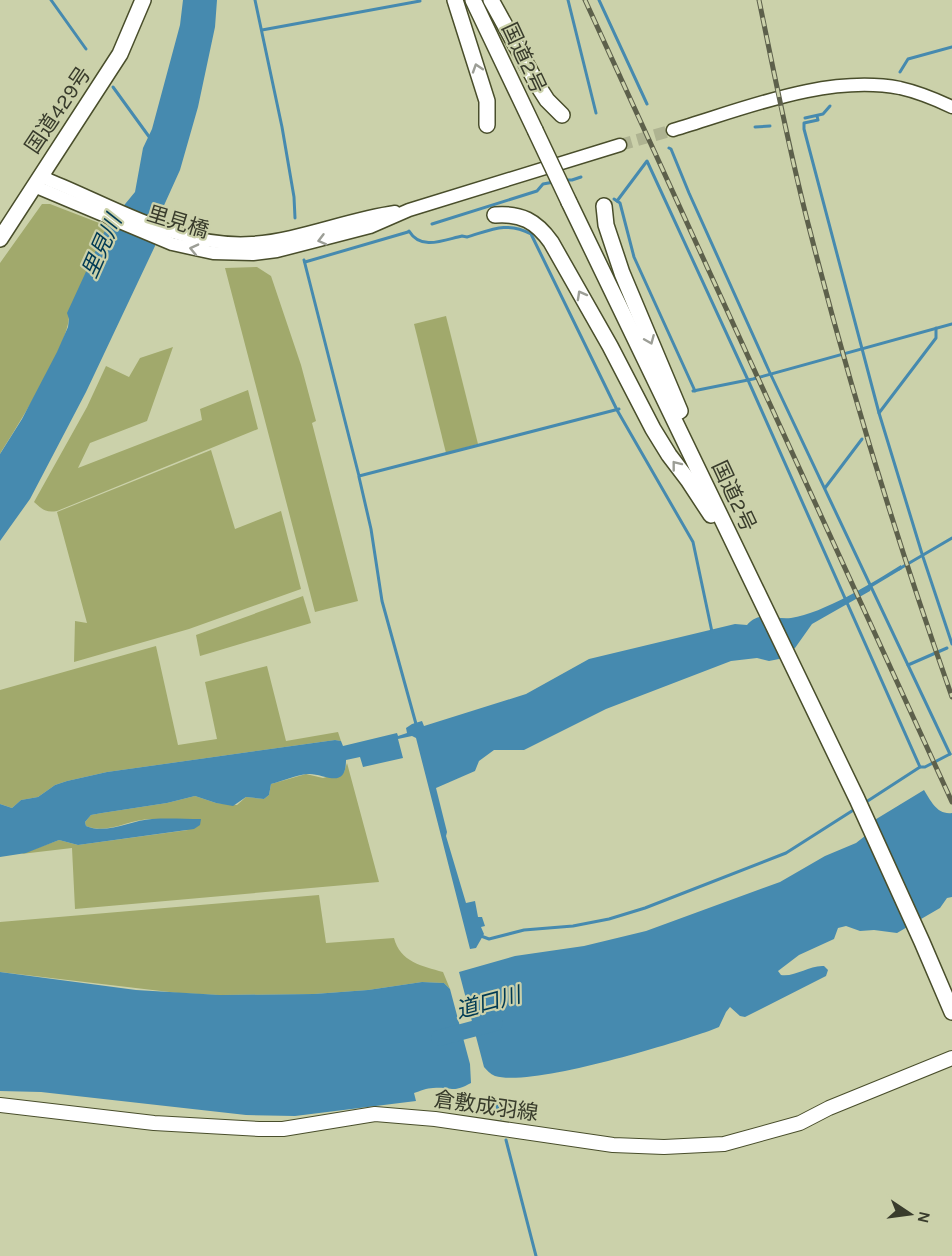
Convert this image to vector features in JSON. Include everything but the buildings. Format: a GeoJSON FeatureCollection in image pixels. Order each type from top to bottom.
{"type":"FeatureCollection","features":[{"type":"Feature","properties":{"kind":"highway","name":"国道429号"},"geometry":{"type":"LineString","coordinates":[[0,239],[42,183],[120,54],[143,0]]}},
{"type":"Feature","properties":{"kind":"highway"},"geometry":{"type":"LineString","coordinates":[[455,0],[484,93],[488,115],[487,125]]}},
{"type":"Feature","properties":{"kind":"highway","name":"国道2号"},"geometry":{"type":"LineString","coordinates":[[473,0],[862,809],[952,1012]]}},
{"type":"Feature","properties":{"kind":"highway"},"geometry":{"type":"LineString","coordinates":[[491,0],[540,89],[562,115]]}},
{"type":"Feature","properties":{"kind":"highway"},"geometry":{"type":"LineString","coordinates":[[604,206],[609,233],[622,273],[709,475],[714,503]]}},
{"type":"Feature","properties":{"kind":"highway"},"geometry":{"type":"LineString","coordinates":[[495,215],[512,214],[528,219],[544,232],[610,346],[653,429],[744,565]]}},
{"type":"Feature","properties":{"kind":"main road","name":"倉敷成羽線"},"geometry":{"type":"LineString","coordinates":[[0,1105],[154,1123],[259,1130],[283,1129],[375,1114],[435,1119],[613,1145],[694,1147],[724,1144],[800,1123],[829,1108],[952,1058]]}},
{"type":"Feature","properties":{"kind":"street"},"geometry":{"type":"LineString","coordinates":[[672,130],[818,88],[867,85],[901,88],[952,107]]}},
{"type":"Feature","properties":{"kind":"street","name":"里見橋"},"geometry":{"type":"LineString","coordinates":[[42,183],[149,236],[192,249],[233,255],[370,227],[409,210],[620,145]]}},
{"type":"Feature","properties":{"kind":"green space"},"geometry":{"type":"Polygon","coordinates":[[[42,204],[50,204],[107,226],[69,315],[61,345],[30,406],[0,454],[0,263],[42,204]]]}},
{"type":"Feature","properties":{"kind":"green space"},"geometry":{"type":"Polygon","coordinates":[[[257,267],[271,276],[301,365],[316,421],[312,423],[358,601],[315,612],[225,268],[257,267]]]}},
{"type":"Feature","properties":{"kind":"green space"},"geometry":{"type":"Polygon","coordinates":[[[446,316],[478,444],[446,453],[414,324],[446,316]]]}},
{"type":"Feature","properties":{"kind":"green space"},"geometry":{"type":"Polygon","coordinates":[[[173,347],[147,421],[90,443],[78,468],[202,420],[200,409],[248,390],[258,429],[57,511],[47,511],[39,507],[34,502],[87,407],[106,366],[129,377],[140,358],[173,347]]]}},
{"type":"Feature","properties":{"kind":"green space"},"geometry":{"type":"Polygon","coordinates":[[[211,450],[235,529],[281,511],[301,589],[189,629],[74,662],[75,621],[87,623],[57,512],[211,450]]]}},
{"type":"Feature","properties":{"kind":"green space"},"geometry":{"type":"Polygon","coordinates":[[[303,596],[311,623],[200,656],[196,635],[303,596]]]}},
{"type":"Feature","properties":{"kind":"green space"},"geometry":{"type":"Polygon","coordinates":[[[156,646],[178,745],[217,739],[205,682],[267,666],[286,741],[338,732],[341,741],[107,772],[55,785],[38,797],[21,800],[12,808],[0,804],[0,690],[156,646]]]}},
{"type":"Feature","properties":{"kind":"green space"},"geometry":{"type":"Polygon","coordinates":[[[347,763],[379,882],[75,909],[72,848],[21,854],[59,840],[78,845],[188,830],[156,819],[102,829],[86,826],[85,822],[91,815],[167,803],[195,796],[216,803],[237,805],[246,797],[264,799],[269,795],[271,784],[306,774],[323,778],[344,772],[347,763]]]}},
{"type":"Feature","properties":{"kind":"green space"},"geometry":{"type":"Polygon","coordinates":[[[319,895],[326,943],[394,938],[401,953],[407,958],[420,965],[443,972],[450,989],[444,983],[422,982],[368,990],[314,994],[220,995],[178,993],[0,972],[0,922],[319,895]]]}},
{"type":"Feature","properties":{"kind":"water","name":"里見川"},"geometry":{"type":"Polygon","coordinates":[[[183,0],[217,0],[215,27],[198,107],[180,170],[161,212],[155,246],[86,392],[30,499],[0,541],[0,454],[22,419],[57,352],[68,327],[67,313],[107,226],[135,192],[143,148],[152,129],[180,25],[183,0]]]}},
{"type":"Feature","properties":{"kind":"water"},"geometry":{"type":"Polygon","coordinates":[[[901,565],[902,569],[872,587],[870,591],[812,624],[795,648],[779,659],[769,661],[757,658],[731,661],[606,709],[524,750],[494,750],[479,761],[475,771],[436,788],[446,836],[466,903],[475,901],[478,917],[482,917],[485,926],[481,927],[484,934],[476,948],[470,949],[416,738],[412,736],[398,739],[403,758],[363,767],[360,757],[346,760],[345,769],[338,778],[314,774],[294,777],[271,784],[269,795],[264,799],[246,797],[233,806],[195,796],[167,803],[91,815],[85,822],[86,826],[102,829],[152,819],[201,819],[200,825],[194,829],[78,845],[59,840],[26,853],[0,857],[0,804],[12,808],[21,800],[38,797],[55,785],[67,781],[107,772],[335,740],[341,741],[343,746],[397,733],[398,736],[407,733],[406,728],[412,724],[422,721],[424,726],[526,694],[589,659],[735,624],[747,625],[757,618],[791,618],[804,615],[848,596],[901,565]]]}},
{"type":"Feature","properties":{"kind":"water"},"geometry":{"type":"Polygon","coordinates":[[[924,790],[938,810],[952,813],[952,897],[947,898],[940,908],[897,933],[860,931],[846,926],[838,928],[834,939],[799,955],[778,971],[781,975],[787,975],[824,966],[828,970],[826,976],[745,1017],[740,1016],[730,1007],[719,1027],[709,1031],[600,1063],[538,1076],[513,1078],[495,1076],[484,1067],[459,972],[515,956],[584,946],[646,931],[780,882],[825,856],[856,843],[865,836],[873,821],[924,790]]]}},
{"type":"Feature","properties":{"kind":"water"},"geometry":{"type":"Polygon","coordinates":[[[0,972],[136,990],[220,995],[314,994],[368,990],[422,982],[444,983],[450,989],[470,1064],[471,1083],[455,1089],[428,1088],[414,1093],[416,1101],[295,1116],[246,1115],[41,1092],[0,1091],[0,972]]]}},
{"type":"Feature","properties":{"kind":"waterway"},"geometry":{"type":"LineString","coordinates":[[51,0],[86,49]]}},
{"type":"Feature","properties":{"kind":"waterway"},"geometry":{"type":"LineString","coordinates":[[255,0],[282,127],[294,197],[295,218]]}},
{"type":"Feature","properties":{"kind":"waterway"},"geometry":{"type":"LineString","coordinates":[[568,0],[596,113]]}},
{"type":"Feature","properties":{"kind":"waterway"},"geometry":{"type":"LineString","coordinates":[[599,0],[647,104]]}},
{"type":"Feature","properties":{"kind":"waterway"},"geometry":{"type":"LineString","coordinates":[[262,30],[420,1]]}},
{"type":"Feature","properties":{"kind":"waterway"},"geometry":{"type":"LineString","coordinates":[[900,72],[908,59],[952,47]]}},
{"type":"Feature","properties":{"kind":"waterway"},"geometry":{"type":"LineString","coordinates":[[113,87],[150,138]]}},
{"type":"Feature","properties":{"kind":"waterway"},"geometry":{"type":"LineString","coordinates":[[805,118],[823,114],[830,106]]}},
{"type":"Feature","properties":{"kind":"waterway"},"geometry":{"type":"LineString","coordinates":[[817,116],[818,120],[804,123],[804,129],[879,413],[952,644]]}},
{"type":"Feature","properties":{"kind":"waterway"},"geometry":{"type":"LineString","coordinates":[[755,127],[770,126]]}},
{"type":"Feature","properties":{"kind":"waterway"},"geometry":{"type":"LineString","coordinates":[[669,148],[770,373],[950,754]]}},
{"type":"Feature","properties":{"kind":"waterway"},"geometry":{"type":"LineString","coordinates":[[617,201],[647,161],[748,380],[920,767]]}},
{"type":"Feature","properties":{"kind":"waterway"},"geometry":{"type":"LineString","coordinates":[[563,180],[581,177]]}},
{"type":"Feature","properties":{"kind":"waterway"},"geometry":{"type":"LineString","coordinates":[[432,224],[537,191],[543,184],[554,182]]}},
{"type":"Feature","properties":{"kind":"waterway"},"geometry":{"type":"LineString","coordinates":[[614,199],[620,203],[634,257],[695,391]]}},
{"type":"Feature","properties":{"kind":"waterway"},"geometry":{"type":"LineString","coordinates":[[409,231],[420,241],[426,242],[467,237],[507,227],[531,234],[617,410],[693,542],[712,632]]}},
{"type":"Feature","properties":{"kind":"waterway"},"geometry":{"type":"LineString","coordinates":[[305,262],[408,232]]}},
{"type":"Feature","properties":{"kind":"waterway"},"geometry":{"type":"LineString","coordinates":[[304,260],[359,476],[619,409]]}},
{"type":"Feature","properties":{"kind":"waterway"},"geometry":{"type":"LineString","coordinates":[[693,391],[753,379],[952,324]]}},
{"type":"Feature","properties":{"kind":"waterway"},"geometry":{"type":"LineString","coordinates":[[879,413],[936,338],[936,328]]}},
{"type":"Feature","properties":{"kind":"waterway"},"geometry":{"type":"LineString","coordinates":[[825,488],[862,439]]}},
{"type":"Feature","properties":{"kind":"waterway"},"geometry":{"type":"LineString","coordinates":[[359,477],[371,529],[382,601],[416,724]]}},
{"type":"Feature","properties":{"kind":"waterway"},"geometry":{"type":"LineString","coordinates":[[899,569],[952,538]]}},
{"type":"Feature","properties":{"kind":"waterway"},"geometry":{"type":"LineString","coordinates":[[908,665],[947,648]]}},
{"type":"Feature","properties":{"kind":"waterway"},"geometry":{"type":"LineString","coordinates":[[863,804],[920,767],[925,767],[950,754]]}},
{"type":"Feature","properties":{"kind":"waterway"},"geometry":{"type":"LineString","coordinates":[[481,936],[489,939],[524,930],[573,926],[609,919],[645,908],[786,853],[855,809]]}},
{"type":"Feature","properties":{"kind":"waterway","name":"道口川"},"geometry":{"type":"LineString","coordinates":[[439,1038],[495,1023]]}},
{"type":"Feature","properties":{"kind":"waterway"},"geometry":{"type":"LineString","coordinates":[[497,1106],[501,1118]]}},
{"type":"Feature","properties":{"kind":"waterway"},"geometry":{"type":"LineString","coordinates":[[506,1140],[536,1256]]}},
{"type":"Feature","properties":{"kind":"tunnel"},"geometry":{"type":"LineString","coordinates":[[620,145],[673,130]]}},
{"type":"Feature","properties":{"kind":"railway"},"geometry":{"type":"LineString","coordinates":[[585,0],[952,802]]}},
{"type":"Feature","properties":{"kind":"railway"},"geometry":{"type":"LineString","coordinates":[[759,0],[796,174],[841,349],[894,524],[952,697]]}}]}
